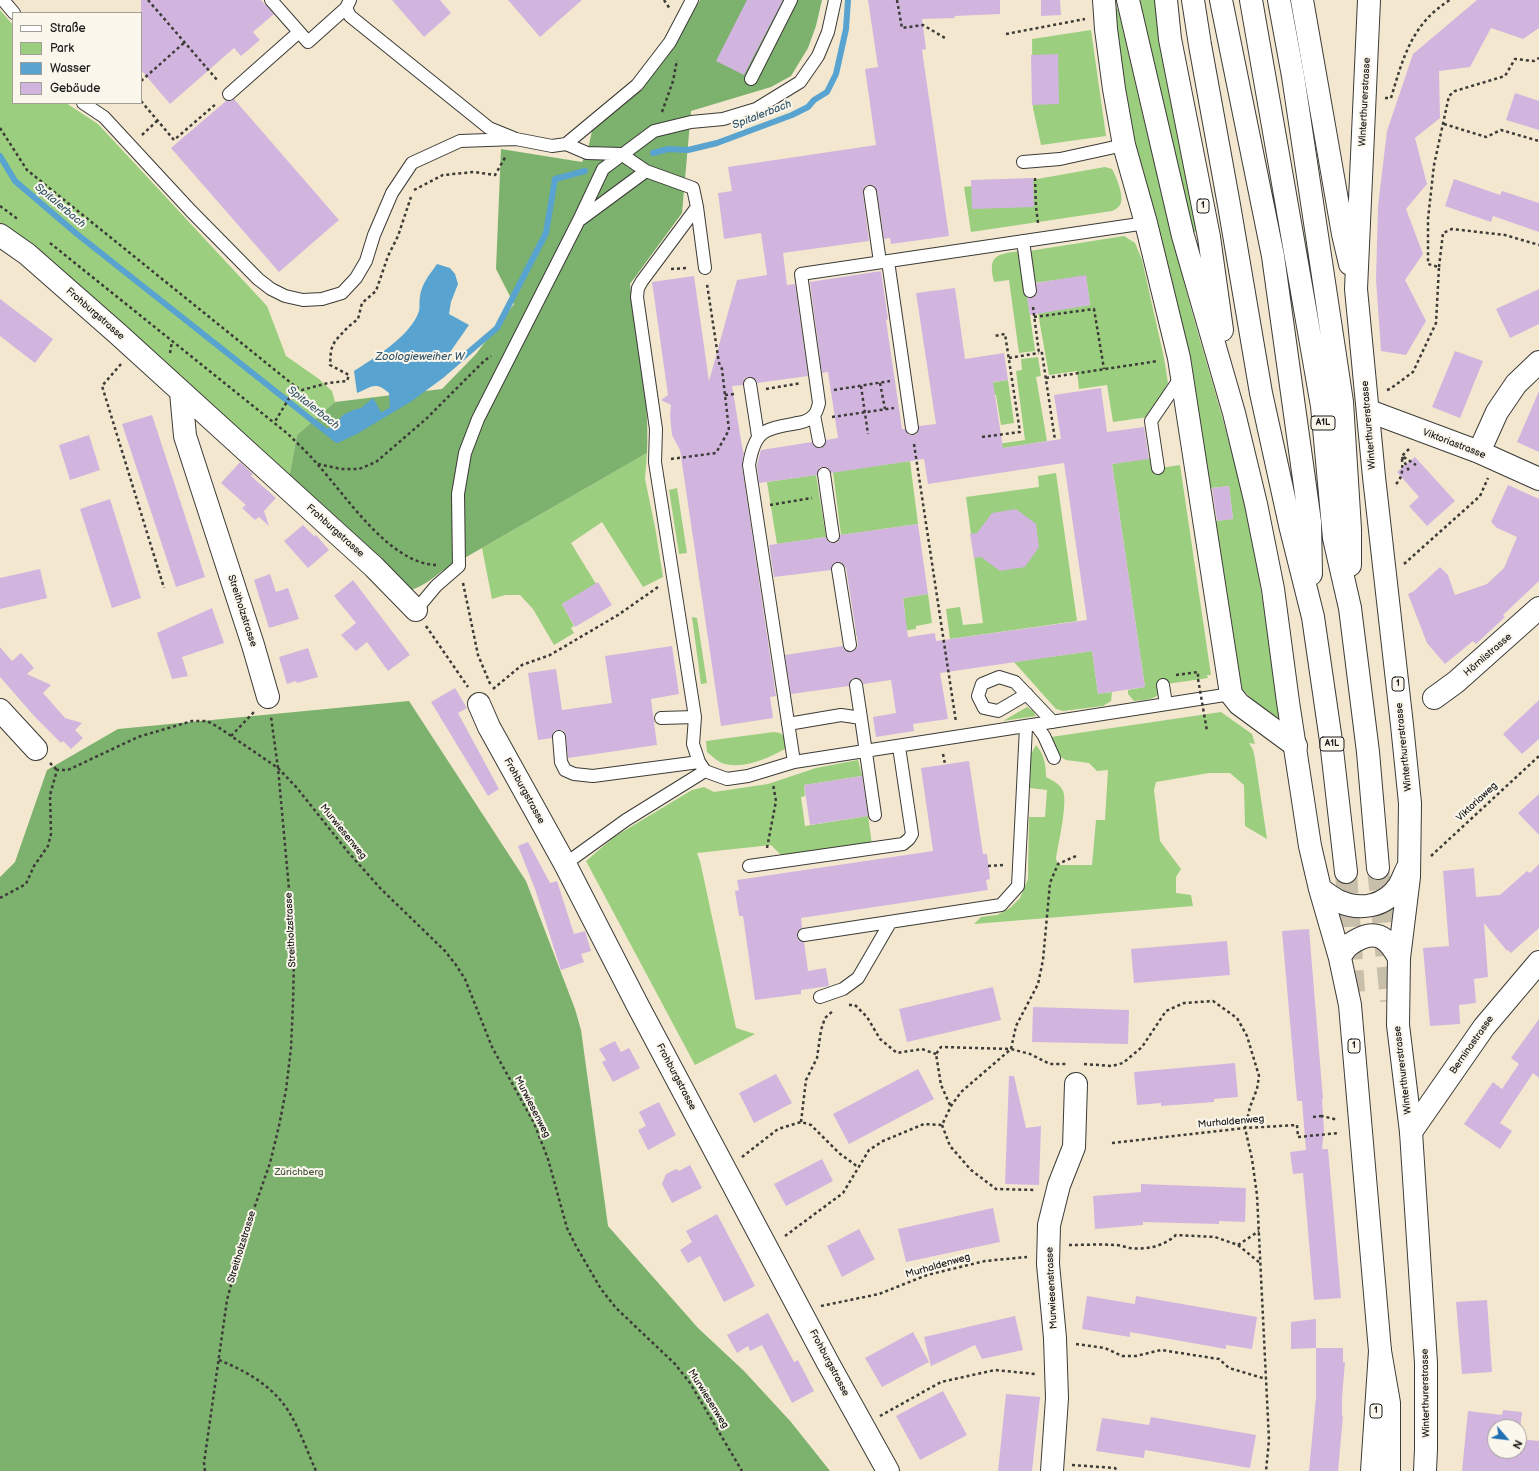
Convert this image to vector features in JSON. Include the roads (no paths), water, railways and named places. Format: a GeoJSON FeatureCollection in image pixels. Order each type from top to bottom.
{"type":"FeatureCollection","features":[{"type":"Feature","properties":{"kind":"main road"},"geometry":{"type":"LineString","coordinates":[[1104,0],[1113,82],[1124,145],[1146,223],[1181,367],[1231,694],[1239,704],[1296,746]]}},
{"type":"Feature","properties":{"kind":"main road"},"geometry":{"type":"LineString","coordinates":[[1128,0],[1181,229],[1234,412]]}},
{"type":"Feature","properties":{"kind":"main road","name":"1"},"geometry":{"type":"LineString","coordinates":[[1166,0],[1170,39],[1209,237],[1234,412],[1256,504],[1273,589],[1288,702],[1296,746],[1310,846],[1320,889],[1340,958],[1350,1005],[1380,1351],[1372,1471]]}},
{"type":"Feature","properties":{"kind":"main road"},"geometry":{"type":"LineString","coordinates":[[1193,0],[1261,393],[1290,525],[1313,618]]}},
{"type":"Feature","properties":{"kind":"main road","name":"A1L"},"geometry":{"type":"LineString","coordinates":[[1221,0],[1273,256],[1310,522],[1313,618],[1331,741],[1346,872]]}},
{"type":"Feature","properties":{"kind":"main road","name":"A1L"},"geometry":{"type":"LineString","coordinates":[[1251,0],[1322,406],[1334,538],[1350,608],[1368,752],[1378,868]]}},
{"type":"Feature","properties":{"kind":"main road"},"geometry":{"type":"LineString","coordinates":[[1279,0],[1293,76],[1342,402],[1350,529],[1350,608]]}},
{"type":"Feature","properties":{"kind":"main road","name":"1"},"geometry":{"type":"LineString","coordinates":[[1302,0],[1343,234],[1356,289]]}},
{"type":"Feature","properties":{"kind":"main road","name":"Winterthurerstrasse"},"geometry":{"type":"LineString","coordinates":[[1369,0],[1356,289],[1369,410],[1374,477],[1410,803],[1418,862],[1410,877],[1399,958],[1398,1025],[1411,1132],[1426,1363],[1425,1471]]}},
{"type":"Feature","properties":{"kind":"main road","name":"Frohburgstrasse"},"geometry":{"type":"LineString","coordinates":[[0,235],[26,254],[113,329],[374,567],[416,610]]}},
{"type":"Feature","properties":{"kind":"main road"},"geometry":{"type":"LineString","coordinates":[[1479,452],[1497,412],[1516,384],[1539,362]]}},
{"type":"Feature","properties":{"kind":"main road","name":"Streitholzstrasse"},"geometry":{"type":"LineString","coordinates":[[181,392],[185,436],[253,645],[268,697]]}},
{"type":"Feature","properties":{"kind":"main road","name":"Viktoriastrasse"},"geometry":{"type":"LineString","coordinates":[[1369,410],[1479,452],[1539,479]]}},
{"type":"Feature","properties":{"kind":"main road","name":"Hörnlistrasse"},"geometry":{"type":"LineString","coordinates":[[1434,698],[1456,682],[1539,608]]}},
{"type":"Feature","properties":{"kind":"main road","name":"Frohburgstrasse"},"geometry":{"type":"LineString","coordinates":[[479,704],[489,727],[565,864],[638,1006],[828,1362],[888,1471]]}},
{"type":"Feature","properties":{"kind":"main road"},"geometry":{"type":"LineString","coordinates":[[0,710],[36,748]]}},
{"type":"Feature","properties":{"kind":"main road"},"geometry":{"type":"LineString","coordinates":[[1320,889],[1338,901],[1354,906],[1370,906],[1386,900],[1418,862]]}},
{"type":"Feature","properties":{"kind":"main road"},"geometry":{"type":"LineString","coordinates":[[1340,958],[1343,951],[1349,944],[1367,935],[1381,937],[1392,945],[1399,958]]}},
{"type":"Feature","properties":{"kind":"main road","name":"Berninastrasse"},"geometry":{"type":"LineString","coordinates":[[1411,1132],[1484,1027],[1539,962]]}},
{"type":"Feature","properties":{"kind":"main road","name":"Murwiesenstrasse"},"geometry":{"type":"LineString","coordinates":[[1060,1468],[1055,1338],[1048,1264],[1049,1225],[1059,1185],[1074,1147],[1074,1071]]}},
{"type":"Feature","properties":{"kind":"main road"},"geometry":{"type":"LineString","coordinates":[[1380,1351],[1388,1403],[1389,1471]]}},
{"type":"Feature","properties":{"kind":"lane"},"geometry":{"type":"LineString","coordinates":[[3,0],[13,12]]}},
{"type":"Feature","properties":{"kind":"lane"},"geometry":{"type":"LineString","coordinates":[[271,0],[308,42],[348,4]]}},
{"type":"Feature","properties":{"kind":"lane"},"geometry":{"type":"LineString","coordinates":[[566,144],[637,85],[670,42],[692,0]]}},
{"type":"Feature","properties":{"kind":"lane"},"geometry":{"type":"LineString","coordinates":[[751,79],[791,0]]}},
{"type":"Feature","properties":{"kind":"lane"},"geometry":{"type":"LineString","coordinates":[[416,610],[436,586],[459,566],[458,494],[465,452],[478,419],[579,220],[602,170],[621,154],[654,131],[691,122],[723,119],[756,110],[800,82],[818,56],[828,32],[835,0]]}},
{"type":"Feature","properties":{"kind":"lane"},"geometry":{"type":"LineString","coordinates":[[348,4],[350,16],[489,128],[513,140]]}},
{"type":"Feature","properties":{"kind":"lane"},"geometry":{"type":"LineString","coordinates":[[229,94],[299,32]]}},
{"type":"Feature","properties":{"kind":"lane"},"geometry":{"type":"LineString","coordinates":[[84,104],[104,117],[191,211],[258,279],[270,289],[285,296],[303,300],[322,299],[342,293],[356,278],[366,261],[374,235],[392,193],[412,164],[460,141],[513,140],[552,146],[566,144],[588,153],[621,154],[646,171],[694,188],[705,268]]}},
{"type":"Feature","properties":{"kind":"lane"},"geometry":{"type":"LineString","coordinates":[[1029,162],[1060,159],[1124,145]]}},
{"type":"Feature","properties":{"kind":"lane"},"geometry":{"type":"LineString","coordinates":[[579,220],[646,171]]}},
{"type":"Feature","properties":{"kind":"lane"},"geometry":{"type":"LineString","coordinates":[[870,192],[884,262],[912,428]]}},
{"type":"Feature","properties":{"kind":"lane"},"geometry":{"type":"LineString","coordinates":[[697,207],[640,284],[637,297],[656,429],[655,462],[695,718],[692,744],[702,767]]}},
{"type":"Feature","properties":{"kind":"lane"},"geometry":{"type":"LineString","coordinates":[[794,762],[749,465],[752,449],[758,436],[770,428],[805,422],[814,415],[819,403],[818,386],[801,274],[1146,223]]}},
{"type":"Feature","properties":{"kind":"lane"},"geometry":{"type":"LineString","coordinates":[[1023,241],[1030,291]]}},
{"type":"Feature","properties":{"kind":"lane"},"geometry":{"type":"LineString","coordinates":[[1158,468],[1151,421],[1181,367]]}},
{"type":"Feature","properties":{"kind":"lane"},"geometry":{"type":"LineString","coordinates":[[751,388],[758,436]]}},
{"type":"Feature","properties":{"kind":"lane"},"geometry":{"type":"LineString","coordinates":[[814,415],[819,441]]}},
{"type":"Feature","properties":{"kind":"lane"},"geometry":{"type":"LineString","coordinates":[[824,474],[833,536]]}},
{"type":"Feature","properties":{"kind":"lane"},"geometry":{"type":"LineString","coordinates":[[838,569],[850,645]]}},
{"type":"Feature","properties":{"kind":"lane"},"geometry":{"type":"LineString","coordinates":[[856,685],[875,815]]}},
{"type":"Feature","properties":{"kind":"lane"},"geometry":{"type":"LineString","coordinates":[[1163,685],[1166,704]]}},
{"type":"Feature","properties":{"kind":"lane"},"geometry":{"type":"LineString","coordinates":[[1027,694],[1053,722]]}},
{"type":"Feature","properties":{"kind":"lane"},"geometry":{"type":"LineString","coordinates":[[559,737],[561,762],[565,770],[574,774],[593,776],[702,767],[727,779],[769,770],[794,762],[899,747],[1231,694]]}},
{"type":"Feature","properties":{"kind":"lane"},"geometry":{"type":"LineString","coordinates":[[788,724],[841,715],[861,718]]}},
{"type":"Feature","properties":{"kind":"lane"},"geometry":{"type":"LineString","coordinates":[[661,718],[695,718]]}},
{"type":"Feature","properties":{"kind":"lane"},"geometry":{"type":"LineString","coordinates":[[1031,726],[1044,736],[1054,758]]}},
{"type":"Feature","properties":{"kind":"lane"},"geometry":{"type":"LineString","coordinates":[[804,935],[1001,905],[1018,886],[1031,726]]}},
{"type":"Feature","properties":{"kind":"lane"},"geometry":{"type":"LineString","coordinates":[[749,866],[880,853],[903,844],[912,834],[899,747]]}},
{"type":"Feature","properties":{"kind":"lane"},"geometry":{"type":"LineString","coordinates":[[565,864],[702,767]]}},
{"type":"Feature","properties":{"kind":"lane"},"geometry":{"type":"LineString","coordinates":[[820,997],[843,989],[858,978],[890,923]]}},
{"type":"Feature","properties":{"kind":"water","name":"Zoologieweiher W"},"geometry":{"type":"Polygon","coordinates":[[[437,264],[450,268],[455,274],[458,284],[451,302],[449,314],[469,325],[448,355],[453,367],[390,411],[389,393],[384,389],[373,386],[357,393],[354,371],[391,346],[415,320],[419,311],[421,291],[437,264]]]}},
{"type":"Feature","properties":{"kind":"water"},"geometry":{"type":"Polygon","coordinates":[[[373,398],[382,414],[363,427],[337,440],[324,431],[335,424],[343,415],[361,408],[373,398]]]}},
{"type":"Feature","properties":{"kind":"waterway","name":"Spitalerbach"},"geometry":{"type":"LineString","coordinates":[[653,153],[668,149],[688,150],[717,143],[792,115],[808,107],[814,100],[827,92],[836,74],[846,29],[848,0]]}},
{"type":"Feature","properties":{"kind":"waterway","name":"Spitalerbach"},"geometry":{"type":"LineString","coordinates":[[0,156],[15,181],[77,234],[337,440],[356,431],[408,400],[442,375],[497,328],[546,233],[555,179],[585,171]]}},
{"type":"Feature","properties":{"kind":"tunnel"},"geometry":{"type":"LineString","coordinates":[[1378,868],[1391,1001]]}},
{"type":"Feature","properties":{"kind":"tunnel"},"geometry":{"type":"LineString","coordinates":[[1346,872],[1354,992]]}},
{"type":"Feature","properties":{"kind":"park label","name":"Zürichberg"},"geometry":{"type":"Point","coordinates":[299,1172]}}]}
